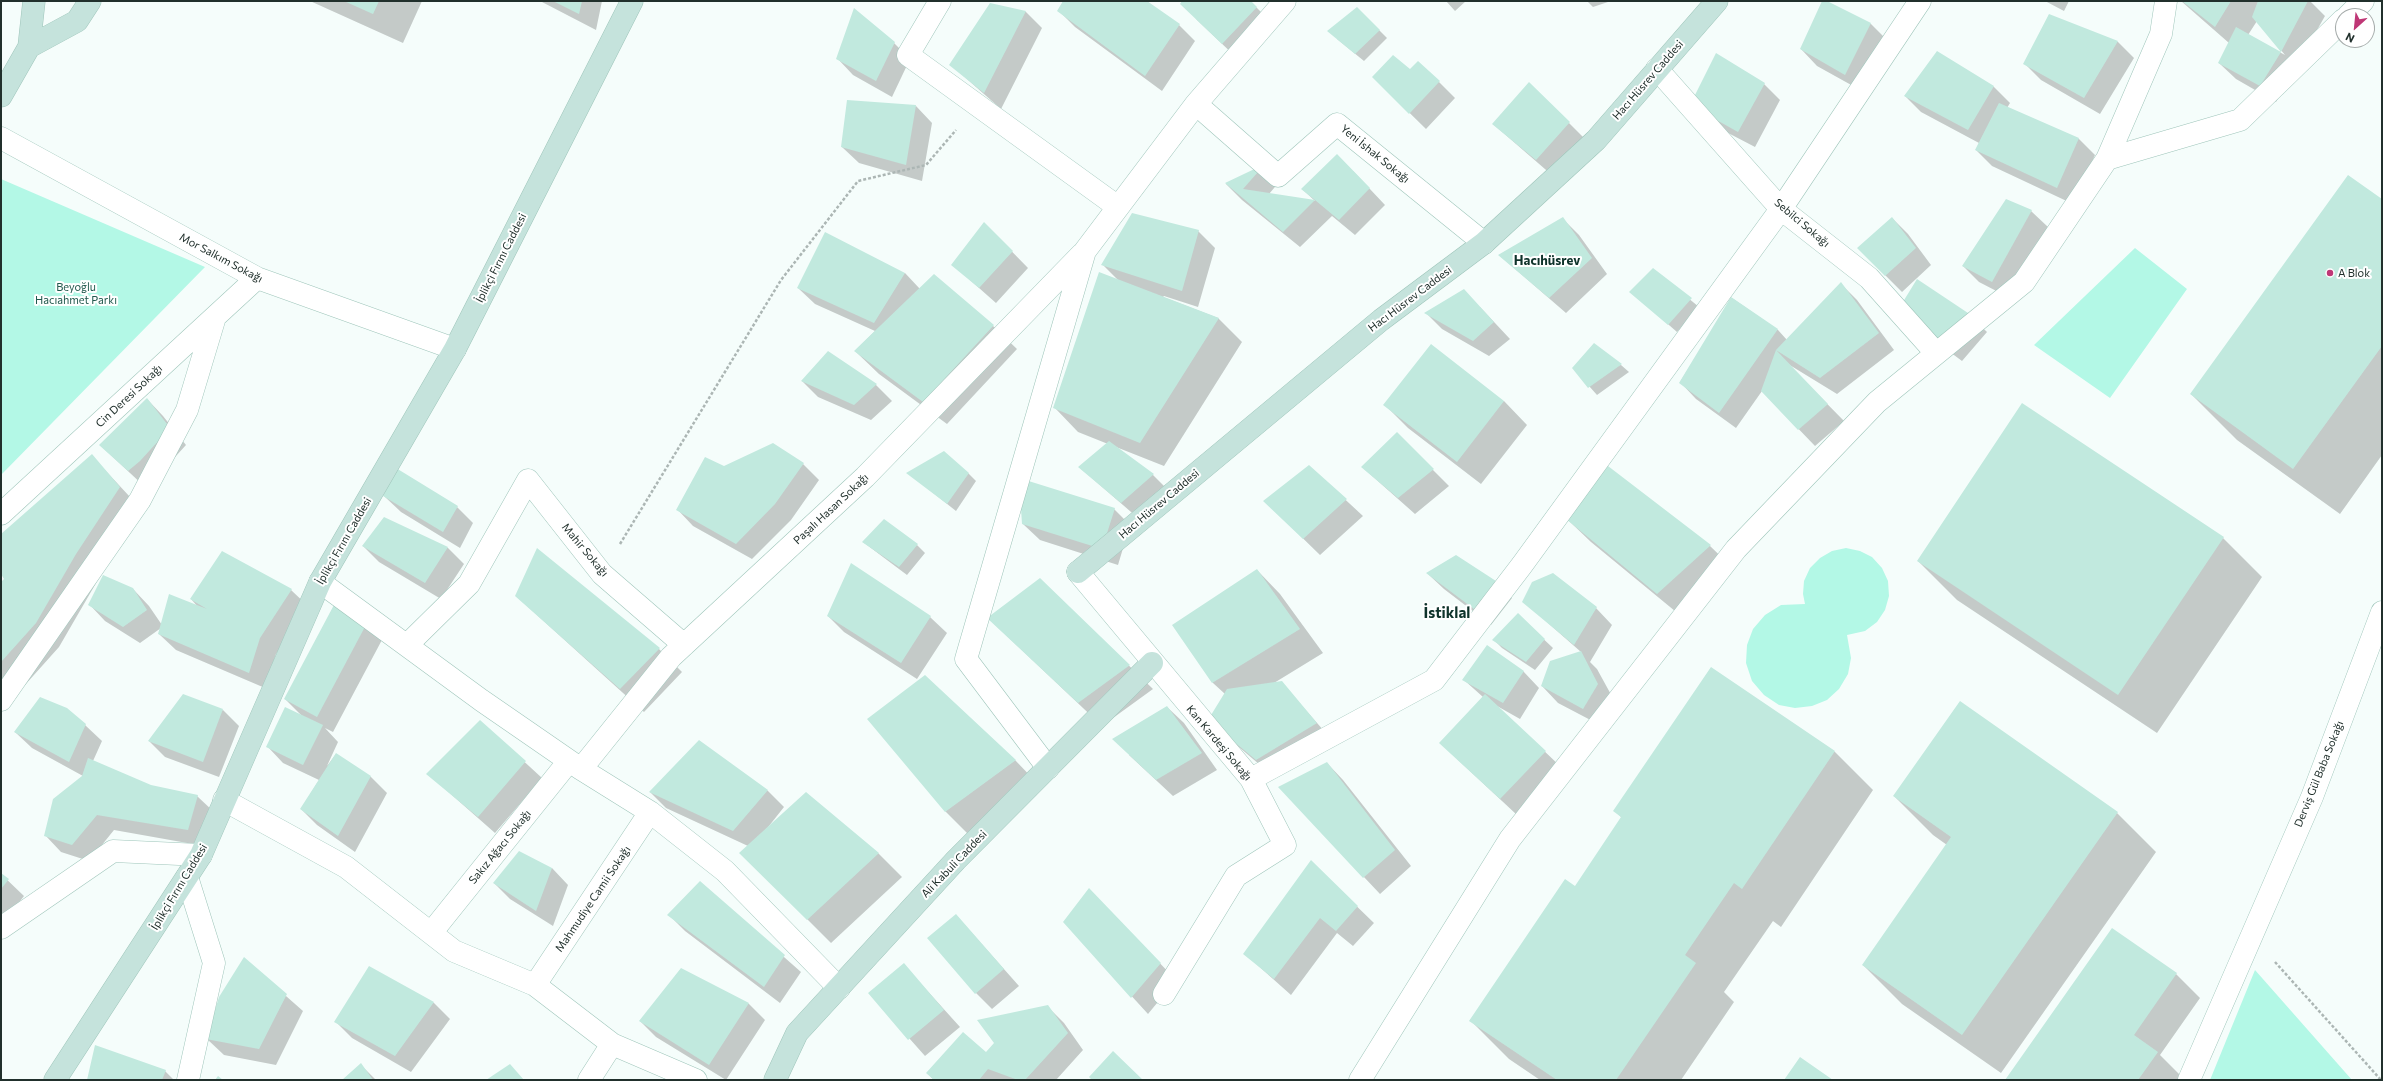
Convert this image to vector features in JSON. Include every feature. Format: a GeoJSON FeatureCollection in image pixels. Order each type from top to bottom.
{"type":"FeatureCollection","features":[{"type":"Feature","properties":{"kind":"street"},"geometry":{"type":"LineString","coordinates":[[1,96],[29,47],[34,1]]}},
{"type":"Feature","properties":{"kind":"street"},"geometry":{"type":"LineString","coordinates":[[29,47],[77,21],[90,1]]}},
{"type":"Feature","properties":{"kind":"street","name":"İplikçi Fırını Caddesi"},"geometry":{"type":"LineString","coordinates":[[55,1080],[201,855],[320,582],[455,349],[632,1]]}},
{"type":"Feature","properties":{"kind":"street"},"geometry":{"type":"LineString","coordinates":[[940,1],[908,54],[1118,207]]}},
{"type":"Feature","properties":{"kind":"street"},"geometry":{"type":"LineString","coordinates":[[1048,768],[966,659],[1085,251],[1196,104],[1285,1]]}},
{"type":"Feature","properties":{"kind":"street","name":"Hacı Hüsrev Caddesi"},"geometry":{"type":"LineString","coordinates":[[1078,572],[1381,320],[1484,243],[1596,140],[1717,1]]}},
{"type":"Feature","properties":{"kind":"street"},"geometry":{"type":"LineString","coordinates":[[1250,779],[1434,680],[1522,565],[1781,209],[1920,1]]}},
{"type":"Feature","properties":{"kind":"street"},"geometry":{"type":"LineString","coordinates":[[1360,1080],[1510,839],[1736,549],[1877,402],[2024,282],[2107,159],[2161,34],[2166,1]]}},
{"type":"Feature","properties":{"kind":"street"},"geometry":{"type":"LineString","coordinates":[[2107,159],[2240,120],[2335,28]]}},
{"type":"Feature","properties":{"kind":"street","name":"Sebilci Sokağı"},"geometry":{"type":"LineString","coordinates":[[1657,69],[1781,209],[1869,278],[1936,353]]}},
{"type":"Feature","properties":{"kind":"street","name":"Yeni İshak Sokağı"},"geometry":{"type":"LineString","coordinates":[[1196,104],[1278,176],[1337,124],[1484,243]]}},
{"type":"Feature","properties":{"kind":"street","name":"Mor Salkım Sokağı"},"geometry":{"type":"LineString","coordinates":[[1,138],[257,278],[455,349]]}},
{"type":"Feature","properties":{"kind":"street","name":"Paşalı Hasan Sokağı"},"geometry":{"type":"LineString","coordinates":[[575,765],[671,657],[865,477],[1085,251]]}},
{"type":"Feature","properties":{"kind":"street","name":"Cin Deresi Sokağı"},"geometry":{"type":"LineString","coordinates":[[1,514],[257,278]]}},
{"type":"Feature","properties":{"kind":"street"},"geometry":{"type":"LineString","coordinates":[[1,700],[140,500],[188,410],[215,317]]}},
{"type":"Feature","properties":{"kind":"street","name":"Mahir Sokağı"},"geometry":{"type":"LineString","coordinates":[[407,645],[469,584],[528,480],[602,574],[684,645]]}},
{"type":"Feature","properties":{"kind":"street","name":"Kan Kardeşi Sokağı"},"geometry":{"type":"LineString","coordinates":[[1078,572],[1152,663],[1250,779],[1285,846],[1236,876],[1164,994]]}},
{"type":"Feature","properties":{"kind":"street"},"geometry":{"type":"LineString","coordinates":[[320,582],[575,765],[650,812],[725,871],[838,988]]}},
{"type":"Feature","properties":{"kind":"street","name":"Derviş Gül Baba Sokağı"},"geometry":{"type":"LineString","coordinates":[[2189,1080],[2250,935],[2312,798],[2382,612]]}},
{"type":"Feature","properties":{"kind":"street","name":"Ali Kabuli Caddesi"},"geometry":{"type":"LineString","coordinates":[[775,1080],[797,1033],[956,860],[1152,663]]}},
{"type":"Feature","properties":{"kind":"street","name":"Sakız Ağacı Sokağı"},"geometry":{"type":"LineString","coordinates":[[431,933],[575,765]]}},
{"type":"Feature","properties":{"kind":"street"},"geometry":{"type":"LineString","coordinates":[[224,800],[346,867],[454,951],[535,985],[612,1044],[696,1080]]}},
{"type":"Feature","properties":{"kind":"street","name":"Mahmudiye Camii Sokağı"},"geometry":{"type":"LineString","coordinates":[[535,985],[650,812]]}},
{"type":"Feature","properties":{"kind":"street"},"geometry":{"type":"LineString","coordinates":[[1,928],[113,851],[201,855]]}},
{"type":"Feature","properties":{"kind":"street"},"geometry":{"type":"LineString","coordinates":[[187,877],[214,962],[188,1080]]}},
{"type":"Feature","properties":{"kind":"street"},"geometry":{"type":"LineString","coordinates":[[589,1080],[612,1044]]}},
{"type":"Feature","properties":{"kind":"path"},"geometry":{"type":"LineString","coordinates":[[602,574],[781,280],[858,181],[926,165],[976,105]]}},
{"type":"Feature","properties":{"kind":"path"},"geometry":{"type":"LineString","coordinates":[[2250,935],[2381,1080]]}},
{"type":"Feature","properties":{"kind":"green space","name":"Beyoğlu Hacıahmet Parkı"},"geometry":{"type":"Polygon","coordinates":[[[1,179],[205,267],[1,475],[1,179]]]}},
{"type":"Feature","properties":{"kind":"green space"},"geometry":{"type":"Polygon","coordinates":[[[2135,248],[2187,289],[2110,398],[2034,345],[2135,248]]]}},
{"type":"Feature","properties":{"kind":"green space"},"geometry":{"type":"Polygon","coordinates":[[[1846,548],[1860,551],[1872,557],[1882,568],[1888,581],[1889,596],[1885,610],[1877,622],[1865,631],[1847,635],[1851,658],[1848,674],[1839,689],[1827,700],[1812,706],[1795,708],[1779,705],[1764,695],[1752,681],[1746,663],[1747,645],[1753,629],[1765,615],[1781,605],[1805,604],[1803,594],[1804,581],[1810,568],[1820,558],[1832,551],[1846,548]]]}},
{"type":"Feature","properties":{"kind":"green space"},"geometry":{"type":"Polygon","coordinates":[[[2255,970],[2352,1080],[2210,1080],[2255,970]]]}},
{"type":"Feature","properties":{"kind":"building"},"geometry":{"type":"Polygon","coordinates":[[[344,1],[379,1],[373,14],[344,1]]]}},
{"type":"Feature","properties":{"kind":"building"},"geometry":{"type":"Polygon","coordinates":[[[553,1],[582,1],[579,14],[553,1]]]}},
{"type":"Feature","properties":{"kind":"building"},"geometry":{"type":"Polygon","coordinates":[[[1063,1],[1147,1],[1180,24],[1145,76],[1057,11],[1063,1]]]}},
{"type":"Feature","properties":{"kind":"building"},"geometry":{"type":"Polygon","coordinates":[[[1182,1],[1251,1],[1257,7],[1222,44],[1180,4],[1182,1]]]}},
{"type":"Feature","properties":{"kind":"building"},"geometry":{"type":"Polygon","coordinates":[[[1822,1],[1827,1],[1871,23],[1845,75],[1800,49],[1822,1]]]}},
{"type":"Feature","properties":{"kind":"building"},"geometry":{"type":"Polygon","coordinates":[[[2182,1],[2231,1],[2215,27],[2182,1]]]}},
{"type":"Feature","properties":{"kind":"building"},"geometry":{"type":"Polygon","coordinates":[[[2258,1],[2308,1],[2281,52],[2252,17],[2258,1]]]}},
{"type":"Feature","properties":{"kind":"building"},"geometry":{"type":"Polygon","coordinates":[[[990,3],[1026,11],[984,93],[949,65],[990,3]]]}},
{"type":"Feature","properties":{"kind":"building"},"geometry":{"type":"Polygon","coordinates":[[[1357,7],[1380,30],[1355,54],[1327,31],[1357,7]]]}},
{"type":"Feature","properties":{"kind":"building"},"geometry":{"type":"Polygon","coordinates":[[[854,8],[895,42],[876,81],[836,59],[854,8]]]}},
{"type":"Feature","properties":{"kind":"building"},"geometry":{"type":"Polygon","coordinates":[[[2049,14],[2118,41],[2084,98],[2023,64],[2049,14]]]}},
{"type":"Feature","properties":{"kind":"building"},"geometry":{"type":"Polygon","coordinates":[[[2236,27],[2281,52],[2260,86],[2218,63],[2236,27]]]}},
{"type":"Feature","properties":{"kind":"building"},"geometry":{"type":"Polygon","coordinates":[[[1937,51],[1994,86],[1968,130],[1904,96],[1937,51]]]}},
{"type":"Feature","properties":{"kind":"building"},"geometry":{"type":"Polygon","coordinates":[[[1716,53],[1765,83],[1738,132],[1690,105],[1716,53]]]}},
{"type":"Feature","properties":{"kind":"building"},"geometry":{"type":"Polygon","coordinates":[[[1393,55],[1410,69],[1418,61],[1440,81],[1409,114],[1372,77],[1393,55]]]}},
{"type":"Feature","properties":{"kind":"building"},"geometry":{"type":"Polygon","coordinates":[[[1529,82],[1570,122],[1536,160],[1492,124],[1529,82]]]}},
{"type":"Feature","properties":{"kind":"building"},"geometry":{"type":"Polygon","coordinates":[[[847,100],[916,105],[906,165],[841,147],[847,100]]]}},
{"type":"Feature","properties":{"kind":"building"},"geometry":{"type":"Polygon","coordinates":[[[1999,103],[2079,138],[2057,188],[1975,150],[1999,103]]]}},
{"type":"Feature","properties":{"kind":"building"},"geometry":{"type":"Polygon","coordinates":[[[1337,154],[1370,188],[1339,220],[1301,189],[1337,154]]]}},
{"type":"Feature","properties":{"kind":"building"},"geometry":{"type":"Polygon","coordinates":[[[1265,164],[1243,189],[1315,200],[1283,232],[1225,183],[1265,164]]]}},
{"type":"Feature","properties":{"kind":"building","name":"A Blok"},"geometry":{"type":"Polygon","coordinates":[[[2348,175],[2382,199],[2382,346],[2293,469],[2190,394],[2348,175]]]}},
{"type":"Feature","properties":{"kind":"building"},"geometry":{"type":"Polygon","coordinates":[[[2006,199],[2032,210],[1992,282],[1962,266],[2006,199]]]}},
{"type":"Feature","properties":{"kind":"building"},"geometry":{"type":"Polygon","coordinates":[[[1132,213],[1199,230],[1182,291],[1101,265],[1132,213]]]}},
{"type":"Feature","properties":{"kind":"building"},"geometry":{"type":"Polygon","coordinates":[[[1563,217],[1592,258],[1549,298],[1498,255],[1563,217]]]}},
{"type":"Feature","properties":{"kind":"building"},"geometry":{"type":"Polygon","coordinates":[[[1892,217],[1916,248],[1885,276],[1857,248],[1892,217]]]}},
{"type":"Feature","properties":{"kind":"building"},"geometry":{"type":"Polygon","coordinates":[[[984,222],[1013,251],[979,288],[951,265],[984,222]]]}},
{"type":"Feature","properties":{"kind":"building"},"geometry":{"type":"Polygon","coordinates":[[[825,232],[905,273],[874,323],[797,288],[825,232]]]}},
{"type":"Feature","properties":{"kind":"building"},"geometry":{"type":"Polygon","coordinates":[[[1653,268],[1692,298],[1668,325],[1629,292],[1653,268]]]}},
{"type":"Feature","properties":{"kind":"building"},"geometry":{"type":"Polygon","coordinates":[[[1099,272],[1219,318],[1140,443],[1053,408],[1099,272]]]}},
{"type":"Feature","properties":{"kind":"building"},"geometry":{"type":"Polygon","coordinates":[[[934,274],[994,325],[923,402],[854,351],[934,274]]]}},
{"type":"Feature","properties":{"kind":"building"},"geometry":{"type":"Polygon","coordinates":[[[1917,279],[1971,315],[1945,346],[1898,310],[1917,279]]]}},
{"type":"Feature","properties":{"kind":"building"},"geometry":{"type":"Polygon","coordinates":[[[1841,282],[1879,333],[1820,378],[1776,350],[1841,282]]]}},
{"type":"Feature","properties":{"kind":"building"},"geometry":{"type":"Polygon","coordinates":[[[1464,289],[1494,322],[1473,341],[1424,313],[1464,289]]]}},
{"type":"Feature","properties":{"kind":"building"},"geometry":{"type":"Polygon","coordinates":[[[1731,297],[1778,329],[1719,413],[1679,383],[1731,297]]]}},
{"type":"Feature","properties":{"kind":"building"},"geometry":{"type":"Polygon","coordinates":[[[1594,343],[1622,364],[1588,388],[1572,368],[1594,343]]]}},
{"type":"Feature","properties":{"kind":"building"},"geometry":{"type":"Polygon","coordinates":[[[1431,344],[1504,401],[1457,462],[1383,405],[1431,344]]]}},
{"type":"Feature","properties":{"kind":"building"},"geometry":{"type":"Polygon","coordinates":[[[1776,350],[1828,404],[1798,430],[1761,391],[1776,350]]]}},
{"type":"Feature","properties":{"kind":"building"},"geometry":{"type":"Polygon","coordinates":[[[828,351],[877,384],[854,405],[801,381],[828,351]]]}},
{"type":"Feature","properties":{"kind":"building"},"geometry":{"type":"Polygon","coordinates":[[[147,398],[170,428],[140,461],[128,471],[99,445],[147,398]]]}},
{"type":"Feature","properties":{"kind":"building"},"geometry":{"type":"Polygon","coordinates":[[[2022,403],[2224,537],[2118,695],[1917,561],[2022,403]]]}},
{"type":"Feature","properties":{"kind":"building"},"geometry":{"type":"Polygon","coordinates":[[[1397,432],[1434,469],[1398,498],[1361,467],[1397,432]]]}},
{"type":"Feature","properties":{"kind":"building"},"geometry":{"type":"Polygon","coordinates":[[[1109,441],[1154,474],[1121,503],[1078,467],[1109,441]]]}},
{"type":"Feature","properties":{"kind":"building"},"geometry":{"type":"Polygon","coordinates":[[[773,443],[804,463],[775,504],[736,544],[676,510],[705,457],[724,466],[773,443]]]}},
{"type":"Feature","properties":{"kind":"building"},"geometry":{"type":"Polygon","coordinates":[[[944,451],[969,473],[947,504],[906,473],[944,451]]]}},
{"type":"Feature","properties":{"kind":"building"},"geometry":{"type":"Polygon","coordinates":[[[92,454],[120,487],[76,554],[36,623],[1,662],[1,582],[4,579],[1,574],[1,534],[92,454]]]}},
{"type":"Feature","properties":{"kind":"building"},"geometry":{"type":"Polygon","coordinates":[[[1309,465],[1347,499],[1303,539],[1263,501],[1309,465]]]}},
{"type":"Feature","properties":{"kind":"building"},"geometry":{"type":"Polygon","coordinates":[[[1608,466],[1711,545],[1657,594],[1566,519],[1608,466]]]}},
{"type":"Feature","properties":{"kind":"building"},"geometry":{"type":"Polygon","coordinates":[[[396,468],[458,506],[443,532],[383,496],[396,468]]]}},
{"type":"Feature","properties":{"kind":"building"},"geometry":{"type":"Polygon","coordinates":[[[1019,478],[1115,508],[1102,549],[1022,524],[1019,478]]]}},
{"type":"Feature","properties":{"kind":"building"},"geometry":{"type":"Polygon","coordinates":[[[384,517],[448,547],[425,583],[362,546],[384,517]]]}},
{"type":"Feature","properties":{"kind":"building"},"geometry":{"type":"Polygon","coordinates":[[[884,519],[918,544],[899,567],[862,542],[884,519]]]}},
{"type":"Feature","properties":{"kind":"building"},"geometry":{"type":"Polygon","coordinates":[[[537,548],[660,648],[620,689],[515,596],[537,548]]]}},
{"type":"Feature","properties":{"kind":"building"},"geometry":{"type":"Polygon","coordinates":[[[222,551],[292,589],[260,638],[249,673],[158,634],[169,594],[207,609],[190,599],[222,551]]]}},
{"type":"Feature","properties":{"kind":"building"},"geometry":{"type":"Polygon","coordinates":[[[1456,555],[1496,581],[1474,609],[1426,573],[1456,555]]]}},
{"type":"Feature","properties":{"kind":"building"},"geometry":{"type":"Polygon","coordinates":[[[851,563],[931,616],[901,663],[827,616],[851,563]]]}},
{"type":"Feature","properties":{"kind":"building"},"geometry":{"type":"Polygon","coordinates":[[[1257,569],[1300,629],[1212,683],[1172,625],[1257,569]]]}},
{"type":"Feature","properties":{"kind":"building"},"geometry":{"type":"Polygon","coordinates":[[[1553,573],[1597,607],[1574,645],[1522,602],[1532,582],[1553,573]]]}},
{"type":"Feature","properties":{"kind":"building"},"geometry":{"type":"Polygon","coordinates":[[[103,575],[133,588],[147,610],[123,627],[88,605],[103,575]]]}},
{"type":"Feature","properties":{"kind":"building"},"geometry":{"type":"Polygon","coordinates":[[[1040,578],[1130,665],[1078,703],[987,618],[1040,578]]]}},
{"type":"Feature","properties":{"kind":"building"},"geometry":{"type":"Polygon","coordinates":[[[335,603],[368,621],[317,717],[284,699],[335,603]]]}},
{"type":"Feature","properties":{"kind":"building"},"geometry":{"type":"Polygon","coordinates":[[[1518,613],[1545,639],[1526,662],[1492,640],[1518,613]]]}},
{"type":"Feature","properties":{"kind":"building"},"geometry":{"type":"Polygon","coordinates":[[[1487,645],[1524,671],[1503,703],[1462,680],[1487,645]]]}},
{"type":"Feature","properties":{"kind":"building"},"geometry":{"type":"Polygon","coordinates":[[[1581,651],[1598,684],[1583,709],[1541,686],[1550,661],[1581,651]]]}},
{"type":"Feature","properties":{"kind":"building"},"geometry":{"type":"Polygon","coordinates":[[[1711,667],[1835,751],[1742,889],[1734,883],[1685,955],[1696,963],[1616,1080],[1557,1080],[1469,1021],[1565,879],[1575,886],[1621,817],[1613,811],[1711,667]]]}},
{"type":"Feature","properties":{"kind":"building"},"geometry":{"type":"Polygon","coordinates":[[[925,675],[1016,760],[945,812],[867,719],[925,675]]]}},
{"type":"Feature","properties":{"kind":"building"},"geometry":{"type":"Polygon","coordinates":[[[1282,681],[1317,723],[1256,760],[1208,720],[1227,689],[1282,681]]]}},
{"type":"Feature","properties":{"kind":"building"},"geometry":{"type":"Polygon","coordinates":[[[183,694],[223,709],[203,762],[148,741],[183,694]]]}},
{"type":"Feature","properties":{"kind":"building"},"geometry":{"type":"Polygon","coordinates":[[[1485,694],[1546,751],[1500,799],[1439,743],[1485,694]]]}},
{"type":"Feature","properties":{"kind":"building"},"geometry":{"type":"Polygon","coordinates":[[[40,697],[67,708],[86,724],[69,762],[14,732],[40,697]]]}},
{"type":"Feature","properties":{"kind":"building"},"geometry":{"type":"Polygon","coordinates":[[[1960,701],[2118,812],[1962,1035],[1862,965],[1951,837],[1893,796],[1960,701]]]}},
{"type":"Feature","properties":{"kind":"building"},"geometry":{"type":"Polygon","coordinates":[[[1167,706],[1202,753],[1156,780],[1112,739],[1167,706]]]}},
{"type":"Feature","properties":{"kind":"building"},"geometry":{"type":"Polygon","coordinates":[[[285,707],[323,725],[303,765],[266,747],[285,707]]]}},
{"type":"Feature","properties":{"kind":"building"},"geometry":{"type":"Polygon","coordinates":[[[480,720],[526,761],[478,817],[426,774],[480,720]]]}},
{"type":"Feature","properties":{"kind":"building"},"geometry":{"type":"Polygon","coordinates":[[[699,740],[768,790],[733,831],[649,792],[699,740]]]}},
{"type":"Feature","properties":{"kind":"building"},"geometry":{"type":"Polygon","coordinates":[[[336,753],[371,776],[338,836],[300,809],[336,753]]]}},
{"type":"Feature","properties":{"kind":"building"},"geometry":{"type":"Polygon","coordinates":[[[88,758],[151,785],[198,795],[188,830],[97,815],[72,845],[44,836],[53,799],[82,776],[88,758]]]}},
{"type":"Feature","properties":{"kind":"building"},"geometry":{"type":"Polygon","coordinates":[[[1327,762],[1395,850],[1363,878],[1278,787],[1327,762]]]}},
{"type":"Feature","properties":{"kind":"building"},"geometry":{"type":"Polygon","coordinates":[[[806,792],[879,853],[807,920],[739,853],[806,792]]]}},
{"type":"Feature","properties":{"kind":"building"},"geometry":{"type":"Polygon","coordinates":[[[519,851],[552,868],[536,911],[493,883],[519,851]]]}},
{"type":"Feature","properties":{"kind":"building"},"geometry":{"type":"Polygon","coordinates":[[[1311,860],[1358,906],[1336,931],[1320,918],[1274,979],[1243,954],[1311,860]]]}},
{"type":"Feature","properties":{"kind":"building"},"geometry":{"type":"Polygon","coordinates":[[[1,873],[9,879],[1,889],[1,873]]]}},
{"type":"Feature","properties":{"kind":"building"},"geometry":{"type":"Polygon","coordinates":[[[700,881],[785,955],[764,987],[667,915],[700,881]]]}},
{"type":"Feature","properties":{"kind":"building"},"geometry":{"type":"Polygon","coordinates":[[[1089,888],[1161,963],[1131,998],[1063,922],[1089,888]]]}},
{"type":"Feature","properties":{"kind":"building"},"geometry":{"type":"Polygon","coordinates":[[[956,914],[1004,969],[975,994],[927,938],[956,914]]]}},
{"type":"Feature","properties":{"kind":"building"},"geometry":{"type":"Polygon","coordinates":[[[2112,928],[2177,973],[2134,1035],[2158,1052],[2138,1080],[2005,1080],[2112,928]]]}},
{"type":"Feature","properties":{"kind":"building"},"geometry":{"type":"Polygon","coordinates":[[[244,957],[287,994],[259,1049],[206,1039],[219,997],[244,957]]]}},
{"type":"Feature","properties":{"kind":"building"},"geometry":{"type":"Polygon","coordinates":[[[904,963],[944,1010],[908,1040],[868,993],[904,963]]]}},
{"type":"Feature","properties":{"kind":"building"},"geometry":{"type":"Polygon","coordinates":[[[369,966],[434,1002],[395,1056],[334,1022],[369,966]]]}},
{"type":"Feature","properties":{"kind":"building"},"geometry":{"type":"Polygon","coordinates":[[[681,968],[749,1003],[709,1065],[639,1021],[681,968]]]}},
{"type":"Feature","properties":{"kind":"building"},"geometry":{"type":"Polygon","coordinates":[[[1048,1005],[1068,1033],[1025,1080],[1018,1080],[988,1069],[979,1080],[934,1080],[926,1073],[963,1032],[986,1052],[994,1043],[977,1020],[1048,1005]]]}},
{"type":"Feature","properties":{"kind":"building"},"geometry":{"type":"Polygon","coordinates":[[[95,1045],[166,1070],[162,1080],[87,1080],[95,1045]]]}},
{"type":"Feature","properties":{"kind":"building"},"geometry":{"type":"Polygon","coordinates":[[[1113,1051],[1143,1080],[1092,1080],[1089,1077],[1113,1051]]]}},
{"type":"Feature","properties":{"kind":"building"},"geometry":{"type":"Polygon","coordinates":[[[1800,1057],[1833,1080],[1784,1080],[1800,1057]]]}},
{"type":"Feature","properties":{"kind":"building"},"geometry":{"type":"Polygon","coordinates":[[[361,1063],[373,1080],[342,1080],[361,1063]]]}},
{"type":"Feature","properties":{"kind":"building"},"geometry":{"type":"Polygon","coordinates":[[[510,1064],[524,1080],[486,1080],[510,1064]]]}},
{"type":"Feature","properties":{"kind":"building"},"geometry":{"type":"Polygon","coordinates":[[[218,1076],[223,1080],[215,1080],[218,1076]]]}},
{"type":"Feature","properties":{"kind":"place","name":"A Blok"},"geometry":{"type":"Point","coordinates":[2330,273]}},
{"type":"Feature","properties":{"kind":"district","name":"Hacıhüsrev"},"geometry":{"type":"Point","coordinates":[1547,261]}},
{"type":"Feature","properties":{"kind":"district","name":"İstiklal"},"geometry":{"type":"Point","coordinates":[1447,613]}}]}
